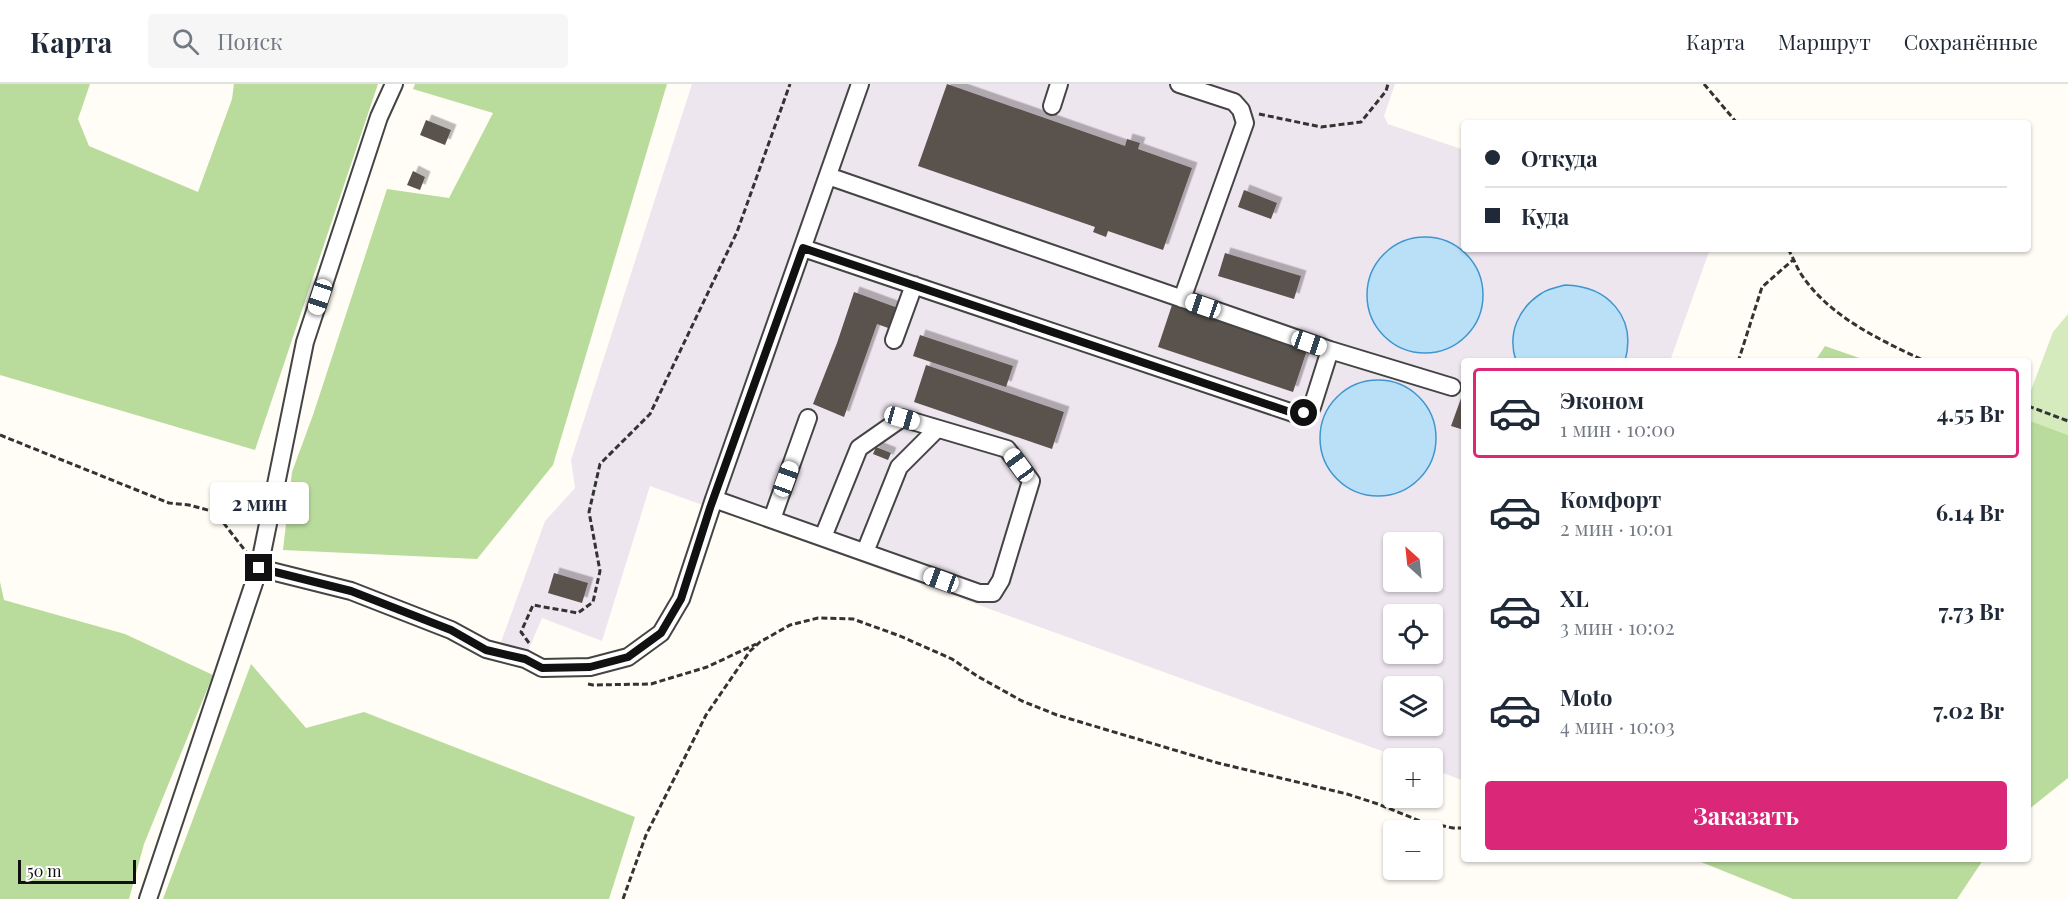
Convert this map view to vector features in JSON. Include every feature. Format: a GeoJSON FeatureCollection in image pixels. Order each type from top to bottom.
{"type":"FeatureCollection","features":[{"type":"Feature","properties":{"kind":"street"},"geometry":{"type":"LineString","coordinates":[[148,899],[259,568],[305,342],[380,117],[394,84]]}},
{"type":"Feature","properties":{"kind":"street"},"geometry":{"type":"LineString","coordinates":[[259,568],[351,591],[451,630],[486,650],[525,659],[542,668],[590,667],[628,657],[661,633],[681,599],[860,84]]}},
{"type":"Feature","properties":{"kind":"street"},"geometry":{"type":"LineString","coordinates":[[1052,106],[1059,84]]}},
{"type":"Feature","properties":{"kind":"street"},"geometry":{"type":"LineString","coordinates":[[1179,84],[1234,102],[1241,110],[1245,123],[1182,298]]}},
{"type":"Feature","properties":{"kind":"street"},"geometry":{"type":"LineString","coordinates":[[828,176],[1330,350],[1452,387]]}},
{"type":"Feature","properties":{"kind":"street"},"geometry":{"type":"LineString","coordinates":[[803,248],[1293,413],[1304,413],[1312,407],[1330,350]]}},
{"type":"Feature","properties":{"kind":"street"},"geometry":{"type":"LineString","coordinates":[[894,340],[914,285]]}},
{"type":"Feature","properties":{"kind":"street"},"geometry":{"type":"LineString","coordinates":[[772,519],[808,418]]}},
{"type":"Feature","properties":{"kind":"street"},"geometry":{"type":"LineString","coordinates":[[714,499],[979,593],[993,593],[1001,580],[1031,481],[1007,449],[902,418],[859,448],[823,537]]}},
{"type":"Feature","properties":{"kind":"street"},"geometry":{"type":"LineString","coordinates":[[865,552],[899,467],[937,429]]}},
{"type":"Feature","properties":{"kind":"path"},"geometry":{"type":"LineString","coordinates":[[531,645],[520,632],[533,605],[578,613],[593,602],[600,571],[589,512],[600,464],[650,414],[737,232],[790,84]]}},
{"type":"Feature","properties":{"kind":"path"},"geometry":{"type":"LineString","coordinates":[[1241,110],[1322,127],[1361,123],[1386,91],[1388,84]]}},
{"type":"Feature","properties":{"kind":"path"},"geometry":{"type":"LineString","coordinates":[[1704,84],[1734,120]]}},
{"type":"Feature","properties":{"kind":"path"},"geometry":{"type":"LineString","coordinates":[[1790,252],[1802,275],[1826,303],[1889,344],[1919,358]]}},
{"type":"Feature","properties":{"kind":"path"},"geometry":{"type":"LineString","coordinates":[[1739,358],[1762,287],[1794,259]]}},
{"type":"Feature","properties":{"kind":"path"},"geometry":{"type":"LineString","coordinates":[[2031,407],[2068,421]]}},
{"type":"Feature","properties":{"kind":"path"},"geometry":{"type":"LineString","coordinates":[[0,435],[169,502],[215,512],[259,568]]}},
{"type":"Feature","properties":{"kind":"path"},"geometry":{"type":"LineString","coordinates":[[583,682],[593,686],[651,684],[707,667],[760,642],[790,624],[818,618],[853,619],[900,636],[952,659],[1022,701],[1057,715],[1218,763],[1347,794],[1420,821],[1461,828]]}},
{"type":"Feature","properties":{"kind":"path"},"geometry":{"type":"LineString","coordinates":[[622,899],[646,835],[706,715],[750,651],[760,642]]}},
{"type":"Feature","properties":{"kind":"shaded area"},"geometry":{"type":"Polygon","coordinates":[[[692,84],[1395,84],[1384,116],[1388,124],[1461,149],[1461,252],[1709,252],[1671,358],[1461,358],[1461,780],[1443,773],[1443,748],[1383,748],[1383,751],[650,486],[602,641],[542,618],[528,651],[501,642],[545,521],[575,488],[571,460],[692,84]]]}},
{"type":"Feature","properties":{"kind":"green space"},"geometry":{"type":"Polygon","coordinates":[[[0,84],[90,84],[78,119],[89,146],[198,192],[232,99],[234,84],[378,84],[255,450],[0,375],[0,84]]]}},
{"type":"Feature","properties":{"kind":"green space"},"geometry":{"type":"Polygon","coordinates":[[[415,84],[667,84],[553,465],[477,559],[283,550],[292,472],[387,189],[449,198],[493,113],[413,89],[415,84]]]}},
{"type":"Feature","properties":{"kind":"green space"},"geometry":{"type":"Polygon","coordinates":[[[2068,314],[2068,435],[2031,421],[2031,390],[2053,332],[2068,314]]]}},
{"type":"Feature","properties":{"kind":"green space"},"geometry":{"type":"Polygon","coordinates":[[[1825,346],[1859,358],[1817,358],[1825,346]]]}},
{"type":"Feature","properties":{"kind":"green space"},"geometry":{"type":"Polygon","coordinates":[[[2031,421],[2068,435],[2068,778],[2031,808],[2031,421]]]}},
{"type":"Feature","properties":{"kind":"green space"},"geometry":{"type":"Polygon","coordinates":[[[0,582],[4,600],[125,634],[213,675],[144,844],[129,899],[0,899],[0,582]]]}},
{"type":"Feature","properties":{"kind":"green space"},"geometry":{"type":"Polygon","coordinates":[[[251,664],[306,728],[364,712],[635,817],[609,899],[163,899],[251,664]]]}},
{"type":"Feature","properties":{"kind":"green space"},"geometry":{"type":"Polygon","coordinates":[[[1701,862],[1982,862],[1957,899],[1793,899],[1701,862]]]}},
{"type":"Feature","properties":{"kind":"water"},"geometry":{"type":"Polygon","coordinates":[[[1414,238],[1436,238],[1457,247],[1473,263],[1482,284],[1482,306],[1473,327],[1457,343],[1436,352],[1414,352],[1393,343],[1377,327],[1368,306],[1368,284],[1377,263],[1393,247],[1414,238]]]}},
{"type":"Feature","properties":{"kind":"water"},"geometry":{"type":"Polygon","coordinates":[[[1565,285],[1580,287],[1594,291],[1616,307],[1627,331],[1626,358],[1515,358],[1514,332],[1521,314],[1534,299],[1550,289],[1565,285]]]}},
{"type":"Feature","properties":{"kind":"water"},"geometry":{"type":"Polygon","coordinates":[[[1378,380],[1400,385],[1419,397],[1431,416],[1436,438],[1431,460],[1419,479],[1400,491],[1378,496],[1356,491],[1337,479],[1325,460],[1320,438],[1325,416],[1337,397],[1356,385],[1378,380]]]}},
{"type":"Feature","properties":{"kind":"building"},"geometry":{"type":"Polygon","coordinates":[[[947,84],[1125,146],[1127,139],[1140,143],[1138,149],[1192,168],[1163,250],[1108,231],[1106,237],[1093,232],[1095,227],[918,166],[947,84]]]}},
{"type":"Feature","properties":{"kind":"building"},"geometry":{"type":"Polygon","coordinates":[[[426,120],[451,130],[445,145],[420,135],[426,120]]]}},
{"type":"Feature","properties":{"kind":"building"},"geometry":{"type":"Polygon","coordinates":[[[413,171],[425,177],[420,190],[407,185],[413,171]]]}},
{"type":"Feature","properties":{"kind":"building"},"geometry":{"type":"Polygon","coordinates":[[[1244,190],[1277,203],[1271,219],[1238,207],[1244,190]]]}},
{"type":"Feature","properties":{"kind":"building"},"geometry":{"type":"Polygon","coordinates":[[[1225,253],[1301,276],[1294,299],[1218,276],[1225,253]]]}},
{"type":"Feature","properties":{"kind":"building"},"geometry":{"type":"Polygon","coordinates":[[[854,292],[898,308],[891,329],[877,324],[844,417],[813,404],[854,292]]]}},
{"type":"Feature","properties":{"kind":"building"},"geometry":{"type":"Polygon","coordinates":[[[1172,305],[1307,350],[1293,392],[1158,347],[1172,305]]]}},
{"type":"Feature","properties":{"kind":"building"},"geometry":{"type":"Polygon","coordinates":[[[920,335],[1013,366],[1006,387],[913,356],[920,335]]]}},
{"type":"Feature","properties":{"kind":"building"},"geometry":{"type":"Polygon","coordinates":[[[926,365],[1064,412],[1052,449],[914,402],[926,365]]]}},
{"type":"Feature","properties":{"kind":"building"},"geometry":{"type":"Polygon","coordinates":[[[1461,398],[1461,429],[1451,426],[1461,398]]]}},
{"type":"Feature","properties":{"kind":"building"},"geometry":{"type":"Polygon","coordinates":[[[876,447],[891,453],[888,460],[873,454],[876,447]]]}},
{"type":"Feature","properties":{"kind":"building"},"geometry":{"type":"Polygon","coordinates":[[[554,573],[588,583],[582,603],[548,593],[554,573]]]}},
{"type":"Feature","properties":{"kind":"route"},"geometry":{"type":"LineString","coordinates":[[259,568],[351,591],[451,630],[486,650],[525,659],[542,668],[590,667],[628,657],[661,633],[681,599],[710,508],[803,248],[1293,413],[1304,413]]}}]}
